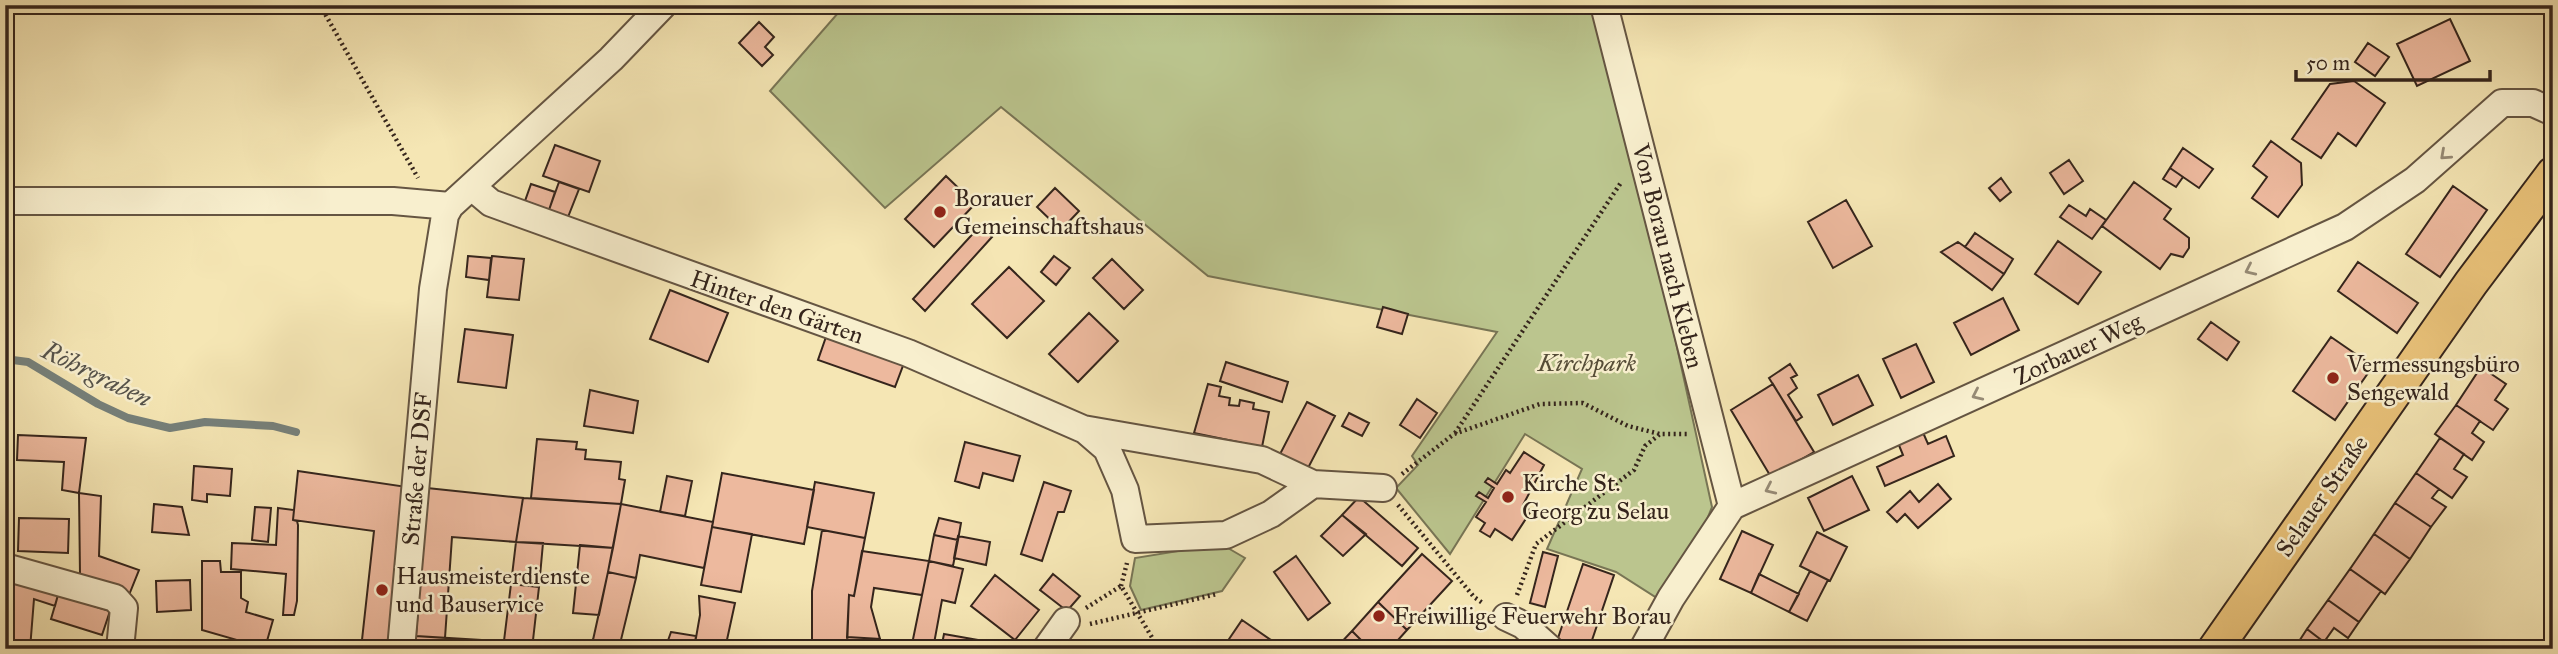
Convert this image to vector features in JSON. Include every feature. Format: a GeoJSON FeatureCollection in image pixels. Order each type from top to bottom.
{"type":"FeatureCollection","features":[{"type":"Feature","properties":{"kind":"main road","name":"Selauer Straße"},"geometry":{"type":"LineString","coordinates":[[2215,649],[2479,273],[2553,174]]}},
{"type":"Feature","properties":{"kind":"street"},"geometry":{"type":"LineString","coordinates":[[5,201],[393,201],[450,205],[611,59],[663,5]]}},
{"type":"Feature","properties":{"kind":"street","name":"Von Borau nach Kleben"},"geometry":{"type":"LineString","coordinates":[[1604,5],[1732,506]]}},
{"type":"Feature","properties":{"kind":"street","name":"Zorbauer Weg"},"geometry":{"type":"LineString","coordinates":[[1732,506],[2345,227],[2387,202],[2415,180],[2502,103],[2521,102],[2550,110]]}},
{"type":"Feature","properties":{"kind":"street","name":"Hinter den Gärten"},"geometry":{"type":"LineString","coordinates":[[472,187],[491,204],[908,353],[1083,429]]}},
{"type":"Feature","properties":{"kind":"street","name":"Straße der DSF"},"geometry":{"type":"LineString","coordinates":[[401,649],[433,289],[441,229],[450,205]]}},
{"type":"Feature","properties":{"kind":"street"},"geometry":{"type":"LineString","coordinates":[[1083,429],[1262,460],[1312,484],[1383,488]]}},
{"type":"Feature","properties":{"kind":"street"},"geometry":{"type":"LineString","coordinates":[[1083,429],[1107,449],[1125,490],[1135,539],[1226,535],[1271,514],[1312,484]]}},
{"type":"Feature","properties":{"kind":"street"},"geometry":{"type":"LineString","coordinates":[[1643,649],[1671,598],[1732,506]]}},
{"type":"Feature","properties":{"kind":"street"},"geometry":{"type":"LineString","coordinates":[[5,567],[115,598],[124,608],[120,649]]}},
{"type":"Feature","properties":{"kind":"street"},"geometry":{"type":"LineString","coordinates":[[1506,617],[1523,625],[1550,649]]}},
{"type":"Feature","properties":{"kind":"path"},"geometry":{"type":"LineString","coordinates":[[320,5],[420,181],[450,205]]}},
{"type":"Feature","properties":{"kind":"path"},"geometry":{"type":"LineString","coordinates":[[1454,434],[1642,151]]}},
{"type":"Feature","properties":{"kind":"path"},"geometry":{"type":"LineString","coordinates":[[1474,597],[1444,556],[1383,488],[1454,434],[1540,404],[1583,403],[1629,426],[1660,434],[1713,434]]}},
{"type":"Feature","properties":{"kind":"path"},"geometry":{"type":"LineString","coordinates":[[1506,617],[1523,585],[1536,544],[1634,470],[1645,446],[1660,434]]}},
{"type":"Feature","properties":{"kind":"path"},"geometry":{"type":"LineString","coordinates":[[1057,634],[1121,586],[1159,649]]}},
{"type":"Feature","properties":{"kind":"path"},"geometry":{"type":"LineString","coordinates":[[1057,634],[1216,594]]}},
{"type":"Feature","properties":{"kind":"green space","name":"Kirchpark"},"geometry":{"type":"Polygon","coordinates":[[[845,5],[1596,5],[1631,137],[1712,507],[1706,522],[1657,598],[1616,572],[1547,549],[1582,469],[1525,434],[1450,554],[1396,488],[1418,465],[1412,456],[1497,332],[1208,276],[1001,107],[885,208],[770,91],[845,5]]]}},
{"type":"Feature","properties":{"kind":"green space"},"geometry":{"type":"Polygon","coordinates":[[[1221,544],[1245,558],[1222,591],[1141,610],[1130,586],[1135,558],[1221,544]]]}},
{"type":"Feature","properties":{"kind":"building"},"geometry":{"type":"Polygon","coordinates":[[[2450,19],[2470,61],[2417,86],[2397,44],[2450,19]]]}},
{"type":"Feature","properties":{"kind":"building"},"geometry":{"type":"Polygon","coordinates":[[[759,22],[774,37],[765,47],[773,55],[762,66],[739,43],[759,22]]]}},
{"type":"Feature","properties":{"kind":"building"},"geometry":{"type":"Polygon","coordinates":[[[2368,43],[2389,57],[2375,76],[2355,62],[2368,43]]]}},
{"type":"Feature","properties":{"kind":"building"},"geometry":{"type":"Polygon","coordinates":[[[2354,81],[2385,103],[2356,146],[2338,133],[2321,158],[2292,139],[2330,84],[2354,81]]]}},
{"type":"Feature","properties":{"kind":"building"},"geometry":{"type":"Polygon","coordinates":[[[2271,141],[2301,163],[2302,185],[2278,217],[2252,198],[2267,177],[2253,166],[2271,141]]]}},
{"type":"Feature","properties":{"kind":"building"},"geometry":{"type":"Polygon","coordinates":[[[555,145],[600,161],[589,192],[543,176],[555,145]]]}},
{"type":"Feature","properties":{"kind":"building"},"geometry":{"type":"Polygon","coordinates":[[[2183,148],[2213,169],[2199,188],[2170,168],[2183,148]]]}},
{"type":"Feature","properties":{"kind":"building"},"geometry":{"type":"Polygon","coordinates":[[[2069,160],[2083,181],[2064,194],[2050,173],[2069,160]]]}},
{"type":"Feature","properties":{"kind":"building"},"geometry":{"type":"Polygon","coordinates":[[[2170,168],[2183,177],[2176,187],[2163,179],[2170,168]]]}},
{"type":"Feature","properties":{"kind":"building","name":"Borauer Gemeinschaftshaus"},"geometry":{"type":"Polygon","coordinates":[[[946,176],[975,204],[934,247],[905,219],[946,176]]]}},
{"type":"Feature","properties":{"kind":"building"},"geometry":{"type":"Polygon","coordinates":[[[2001,178],[2011,192],[2000,201],[1989,188],[2001,178]]]}},
{"type":"Feature","properties":{"kind":"building"},"geometry":{"type":"Polygon","coordinates":[[[559,182],[579,189],[568,217],[549,210],[559,182]]]}},
{"type":"Feature","properties":{"kind":"building"},"geometry":{"type":"Polygon","coordinates":[[[2134,182],[2171,209],[2164,219],[2189,238],[2189,248],[2183,257],[2171,254],[2160,269],[2102,226],[2134,182]]]}},
{"type":"Feature","properties":{"kind":"building"},"geometry":{"type":"Polygon","coordinates":[[[531,184],[555,192],[549,210],[525,201],[531,184]]]}},
{"type":"Feature","properties":{"kind":"building"},"geometry":{"type":"Polygon","coordinates":[[[2453,186],[2487,210],[2440,277],[2406,254],[2453,186]]]}},
{"type":"Feature","properties":{"kind":"building"},"geometry":{"type":"Polygon","coordinates":[[[1055,188],[1079,211],[1061,230],[1037,207],[1055,188]]]}},
{"type":"Feature","properties":{"kind":"building"},"geometry":{"type":"Polygon","coordinates":[[[1846,200],[1872,246],[1833,268],[1808,222],[1846,200]]]}},
{"type":"Feature","properties":{"kind":"building"},"geometry":{"type":"Polygon","coordinates":[[[2069,205],[2086,216],[2090,209],[2106,220],[2092,239],[2060,217],[2069,205]]]}},
{"type":"Feature","properties":{"kind":"building"},"geometry":{"type":"Polygon","coordinates":[[[980,226],[992,237],[925,311],[913,299],[980,226]]]}},
{"type":"Feature","properties":{"kind":"building"},"geometry":{"type":"Polygon","coordinates":[[[1975,233],[2013,259],[2004,274],[1965,247],[1975,233]]]}},
{"type":"Feature","properties":{"kind":"building"},"geometry":{"type":"Polygon","coordinates":[[[2058,241],[2101,272],[2078,304],[2035,274],[2058,241]]]}},
{"type":"Feature","properties":{"kind":"building"},"geometry":{"type":"Polygon","coordinates":[[[1958,242],[2004,274],[1992,290],[1941,252],[1958,242]]]}},
{"type":"Feature","properties":{"kind":"building"},"geometry":{"type":"Polygon","coordinates":[[[468,256],[491,258],[489,280],[466,277],[468,256]]]}},
{"type":"Feature","properties":{"kind":"building"},"geometry":{"type":"Polygon","coordinates":[[[492,256],[524,259],[519,300],[487,297],[492,256]]]}},
{"type":"Feature","properties":{"kind":"building"},"geometry":{"type":"Polygon","coordinates":[[[1054,256],[1070,268],[1056,285],[1041,272],[1054,256]]]}},
{"type":"Feature","properties":{"kind":"building"},"geometry":{"type":"Polygon","coordinates":[[[1112,259],[1143,290],[1124,309],[1093,278],[1112,259]]]}},
{"type":"Feature","properties":{"kind":"building"},"geometry":{"type":"Polygon","coordinates":[[[2358,262],[2418,303],[2397,333],[2338,291],[2358,262]]]}},
{"type":"Feature","properties":{"kind":"building"},"geometry":{"type":"Polygon","coordinates":[[[1009,267],[1044,301],[1007,338],[972,304],[1009,267]]]}},
{"type":"Feature","properties":{"kind":"building"},"geometry":{"type":"Polygon","coordinates":[[[670,290],[728,313],[708,362],[650,339],[670,290]]]}},
{"type":"Feature","properties":{"kind":"building"},"geometry":{"type":"Polygon","coordinates":[[[2003,298],[2019,330],[1971,355],[1954,323],[2003,298]]]}},
{"type":"Feature","properties":{"kind":"building"},"geometry":{"type":"Polygon","coordinates":[[[1383,307],[1408,314],[1402,334],[1377,327],[1383,307]]]}},
{"type":"Feature","properties":{"kind":"building"},"geometry":{"type":"Polygon","coordinates":[[[1089,313],[1118,341],[1078,382],[1049,354],[1089,313]]]}},
{"type":"Feature","properties":{"kind":"building"},"geometry":{"type":"Polygon","coordinates":[[[2211,322],[2239,342],[2227,360],[2198,339],[2211,322]]]}},
{"type":"Feature","properties":{"kind":"building"},"geometry":{"type":"Polygon","coordinates":[[[465,329],[513,335],[506,388],[458,382],[465,329]]]}},
{"type":"Feature","properties":{"kind":"building"},"geometry":{"type":"Polygon","coordinates":[[[827,334],[904,363],[895,387],[818,360],[827,334]]]}},
{"type":"Feature","properties":{"kind":"building","name":"Vermessungsbüro Sengewald"},"geometry":{"type":"Polygon","coordinates":[[[2331,337],[2373,366],[2335,420],[2293,391],[2331,337]]]}},
{"type":"Feature","properties":{"kind":"building"},"geometry":{"type":"Polygon","coordinates":[[[1916,344],[1934,382],[1901,398],[1883,359],[1916,344]]]}},
{"type":"Feature","properties":{"kind":"building"},"geometry":{"type":"Polygon","coordinates":[[[1226,362],[1288,382],[1282,402],[1220,381],[1226,362]]]}},
{"type":"Feature","properties":{"kind":"building"},"geometry":{"type":"Polygon","coordinates":[[[1790,364],[1797,375],[1791,378],[1797,388],[1788,395],[1802,417],[1796,421],[1769,378],[1790,364]]]}},
{"type":"Feature","properties":{"kind":"building"},"geometry":{"type":"Polygon","coordinates":[[[2481,367],[2506,384],[2495,400],[2508,409],[2493,430],[2456,405],[2481,367]]]}},
{"type":"Feature","properties":{"kind":"building"},"geometry":{"type":"Polygon","coordinates":[[[1858,375],[1873,405],[1833,425],[1818,395],[1858,375]]]}},
{"type":"Feature","properties":{"kind":"building"},"geometry":{"type":"Polygon","coordinates":[[[1208,384],[1221,387],[1219,396],[1230,398],[1229,405],[1239,406],[1240,400],[1254,403],[1253,409],[1269,412],[1262,447],[1194,433],[1208,384]]]}},
{"type":"Feature","properties":{"kind":"building"},"geometry":{"type":"Polygon","coordinates":[[[1773,384],[1814,452],[1771,477],[1731,410],[1773,384]]]}},
{"type":"Feature","properties":{"kind":"building"},"geometry":{"type":"Polygon","coordinates":[[[590,390],[638,401],[633,433],[584,426],[590,390]]]}},
{"type":"Feature","properties":{"kind":"building"},"geometry":{"type":"Polygon","coordinates":[[[1417,399],[1437,413],[1420,438],[1400,425],[1417,399]]]}},
{"type":"Feature","properties":{"kind":"building"},"geometry":{"type":"Polygon","coordinates":[[[1307,402],[1335,416],[1307,470],[1279,456],[1307,402]]]}},
{"type":"Feature","properties":{"kind":"building"},"geometry":{"type":"Polygon","coordinates":[[[2456,405],[2480,421],[2472,433],[2484,442],[2472,460],[2435,434],[2456,405]]]}},
{"type":"Feature","properties":{"kind":"building"},"geometry":{"type":"Polygon","coordinates":[[[1349,413],[1369,423],[1362,436],[1342,426],[1349,413]]]}},
{"type":"Feature","properties":{"kind":"building"},"geometry":{"type":"Polygon","coordinates":[[[1921,428],[1928,444],[1946,436],[1954,456],[1885,486],[1877,467],[1903,455],[1896,438],[1921,428]]]}},
{"type":"Feature","properties":{"kind":"building"},"geometry":{"type":"Polygon","coordinates":[[[18,435],[86,438],[79,493],[62,490],[64,462],[17,460],[18,435]]]}},
{"type":"Feature","properties":{"kind":"building"},"geometry":{"type":"Polygon","coordinates":[[[2440,438],[2464,454],[2454,469],[2467,477],[2452,498],[2416,473],[2440,438]]]}},
{"type":"Feature","properties":{"kind":"building"},"geometry":{"type":"Polygon","coordinates":[[[537,439],[577,442],[576,449],[586,450],[585,459],[621,462],[619,479],[625,480],[621,504],[531,498],[537,439]]]}},
{"type":"Feature","properties":{"kind":"building"},"geometry":{"type":"Polygon","coordinates":[[[965,442],[1020,456],[1013,481],[983,473],[979,488],[955,481],[965,442]]]}},
{"type":"Feature","properties":{"kind":"building","name":"Kirche St. Georg zu Selau"},"geometry":{"type":"Polygon","coordinates":[[[1524,452],[1544,465],[1523,505],[1531,511],[1512,540],[1495,529],[1490,537],[1480,531],[1485,523],[1476,517],[1486,502],[1476,496],[1479,492],[1488,498],[1494,488],[1485,482],[1488,478],[1497,484],[1506,470],[1510,473],[1524,452]]]}},
{"type":"Feature","properties":{"kind":"building"},"geometry":{"type":"Polygon","coordinates":[[[194,466],[232,469],[230,496],[207,494],[207,502],[192,500],[194,466]]]}},
{"type":"Feature","properties":{"kind":"building","name":"Hausmeisterdienste und Bauservice"},"geometry":{"type":"Polygon","coordinates":[[[298,471],[407,487],[389,649],[361,649],[374,531],[293,520],[298,471]]]}},
{"type":"Feature","properties":{"kind":"building"},"geometry":{"type":"Polygon","coordinates":[[[722,473],[814,490],[804,544],[712,527],[722,473]]]}},
{"type":"Feature","properties":{"kind":"building"},"geometry":{"type":"Polygon","coordinates":[[[2416,473],[2439,489],[2432,498],[2446,507],[2431,527],[2395,503],[2416,473]]]}},
{"type":"Feature","properties":{"kind":"building"},"geometry":{"type":"Polygon","coordinates":[[[667,476],[692,481],[685,516],[660,512],[667,476]]]}},
{"type":"Feature","properties":{"kind":"building"},"geometry":{"type":"Polygon","coordinates":[[[1852,476],[1869,510],[1824,531],[1808,498],[1852,476]]]}},
{"type":"Feature","properties":{"kind":"building"},"geometry":{"type":"Polygon","coordinates":[[[815,482],[874,493],[865,538],[807,527],[815,482]]]}},
{"type":"Feature","properties":{"kind":"building"},"geometry":{"type":"Polygon","coordinates":[[[1044,482],[1071,491],[1064,512],[1058,512],[1042,561],[1021,554],[1044,482]]]}},
{"type":"Feature","properties":{"kind":"building"},"geometry":{"type":"Polygon","coordinates":[[[1938,484],[1951,499],[1918,528],[1905,514],[1897,522],[1887,512],[1910,491],[1919,502],[1938,484]]]}},
{"type":"Feature","properties":{"kind":"building"},"geometry":{"type":"Polygon","coordinates":[[[427,488],[523,498],[516,542],[452,537],[445,638],[416,636],[427,488]]]}},
{"type":"Feature","properties":{"kind":"building"},"geometry":{"type":"Polygon","coordinates":[[[79,493],[101,496],[99,556],[139,570],[129,595],[80,574],[79,493]]]}},
{"type":"Feature","properties":{"kind":"building"},"geometry":{"type":"Polygon","coordinates":[[[1359,497],[1418,548],[1402,566],[1342,515],[1359,497]]]}},
{"type":"Feature","properties":{"kind":"building"},"geometry":{"type":"Polygon","coordinates":[[[523,498],[621,504],[613,548],[516,542],[523,498]]]}},
{"type":"Feature","properties":{"kind":"building"},"geometry":{"type":"Polygon","coordinates":[[[2395,503],[2431,527],[2410,559],[2374,534],[2395,503]]]}},
{"type":"Feature","properties":{"kind":"building"},"geometry":{"type":"Polygon","coordinates":[[[154,504],[182,507],[189,535],[152,532],[154,504]]]}},
{"type":"Feature","properties":{"kind":"building"},"geometry":{"type":"Polygon","coordinates":[[[621,504],[713,522],[704,568],[640,555],[636,578],[608,572],[621,504]]]}},
{"type":"Feature","properties":{"kind":"building"},"geometry":{"type":"Polygon","coordinates":[[[255,507],[271,508],[268,542],[252,540],[255,507]]]}},
{"type":"Feature","properties":{"kind":"building"},"geometry":{"type":"Polygon","coordinates":[[[278,508],[294,510],[293,520],[297,521],[298,525],[297,601],[294,615],[283,615],[286,574],[231,569],[232,543],[276,545],[278,508]]]}},
{"type":"Feature","properties":{"kind":"building"},"geometry":{"type":"Polygon","coordinates":[[[1342,515],[1366,534],[1343,556],[1321,536],[1342,515]]]}},
{"type":"Feature","properties":{"kind":"building"},"geometry":{"type":"Polygon","coordinates":[[[19,518],[69,519],[68,553],[18,551],[19,518]]]}},
{"type":"Feature","properties":{"kind":"building"},"geometry":{"type":"Polygon","coordinates":[[[939,518],[961,523],[958,540],[934,535],[939,518]]]}},
{"type":"Feature","properties":{"kind":"building"},"geometry":{"type":"Polygon","coordinates":[[[712,527],[752,534],[741,592],[701,585],[712,527]]]}},
{"type":"Feature","properties":{"kind":"building"},"geometry":{"type":"Polygon","coordinates":[[[822,530],[865,538],[854,596],[849,595],[847,649],[812,649],[812,591],[822,530]]]}},
{"type":"Feature","properties":{"kind":"building"},"geometry":{"type":"Polygon","coordinates":[[[1742,531],[1773,545],[1751,593],[1720,579],[1742,531]]]}},
{"type":"Feature","properties":{"kind":"building"},"geometry":{"type":"Polygon","coordinates":[[[1817,532],[1847,547],[1830,581],[1800,566],[1817,532]]]}},
{"type":"Feature","properties":{"kind":"building"},"geometry":{"type":"Polygon","coordinates":[[[2374,534],[2410,559],[2385,594],[2350,569],[2374,534]]]}},
{"type":"Feature","properties":{"kind":"building"},"geometry":{"type":"Polygon","coordinates":[[[934,535],[958,540],[953,566],[929,561],[934,535]]]}},
{"type":"Feature","properties":{"kind":"building"},"geometry":{"type":"Polygon","coordinates":[[[958,536],[990,542],[986,565],[954,558],[958,536]]]}},
{"type":"Feature","properties":{"kind":"building"},"geometry":{"type":"Polygon","coordinates":[[[516,542],[543,543],[539,587],[511,584],[516,542]]]}},
{"type":"Feature","properties":{"kind":"building"},"geometry":{"type":"Polygon","coordinates":[[[580,545],[613,548],[599,615],[573,613],[580,545]]]}},
{"type":"Feature","properties":{"kind":"building"},"geometry":{"type":"Polygon","coordinates":[[[862,551],[929,561],[922,595],[874,588],[871,607],[880,639],[847,637],[849,595],[854,596],[862,551]]]}},
{"type":"Feature","properties":{"kind":"building"},"geometry":{"type":"Polygon","coordinates":[[[1543,552],[1558,556],[1545,607],[1530,603],[1543,552]]]}},
{"type":"Feature","properties":{"kind":"building"},"geometry":{"type":"Polygon","coordinates":[[[1422,554],[1452,581],[1407,630],[1378,602],[1422,554]]]}},
{"type":"Feature","properties":{"kind":"building"},"geometry":{"type":"Polygon","coordinates":[[[1296,556],[1330,603],[1308,620],[1274,572],[1296,556]]]}},
{"type":"Feature","properties":{"kind":"building"},"geometry":{"type":"Polygon","coordinates":[[[202,561],[220,561],[221,572],[241,572],[241,598],[248,602],[246,612],[273,620],[265,648],[202,630],[202,561]]]}},
{"type":"Feature","properties":{"kind":"building"},"geometry":{"type":"Polygon","coordinates":[[[929,561],[963,569],[955,603],[942,600],[933,649],[911,649],[929,561]]]}},
{"type":"Feature","properties":{"kind":"building"},"geometry":{"type":"Polygon","coordinates":[[[1583,564],[1614,575],[1589,649],[1557,641],[1583,564]]]}},
{"type":"Feature","properties":{"kind":"building"},"geometry":{"type":"Polygon","coordinates":[[[2350,569],[2381,591],[2359,622],[2328,600],[2350,569]]]}},
{"type":"Feature","properties":{"kind":"building"},"geometry":{"type":"Polygon","coordinates":[[[1810,571],[1828,580],[1807,621],[1789,612],[1810,571]]]}},
{"type":"Feature","properties":{"kind":"building"},"geometry":{"type":"Polygon","coordinates":[[[608,572],[636,578],[620,644],[593,640],[608,572]]]}},
{"type":"Feature","properties":{"kind":"building"},"geometry":{"type":"Polygon","coordinates":[[[1053,574],[1080,596],[1067,611],[1040,590],[1053,574]]]}},
{"type":"Feature","properties":{"kind":"building"},"geometry":{"type":"Polygon","coordinates":[[[1759,574],[1799,594],[1789,612],[1751,593],[1759,574]]]}},
{"type":"Feature","properties":{"kind":"building"},"geometry":{"type":"Polygon","coordinates":[[[995,575],[1039,610],[1015,640],[971,606],[995,575]]]}},
{"type":"Feature","properties":{"kind":"building"},"geometry":{"type":"Polygon","coordinates":[[[14,580],[58,595],[55,606],[34,599],[30,649],[8,649],[14,580]]]}},
{"type":"Feature","properties":{"kind":"building"},"geometry":{"type":"Polygon","coordinates":[[[190,580],[191,610],[157,612],[156,581],[190,580]]]}},
{"type":"Feature","properties":{"kind":"building"},"geometry":{"type":"Polygon","coordinates":[[[511,584],[539,587],[532,649],[503,649],[511,584]]]}},
{"type":"Feature","properties":{"kind":"building"},"geometry":{"type":"Polygon","coordinates":[[[58,595],[110,611],[102,635],[51,619],[58,595]]]}},
{"type":"Feature","properties":{"kind":"building"},"geometry":{"type":"Polygon","coordinates":[[[699,596],[735,603],[725,649],[694,649],[700,615],[699,596]]]}},
{"type":"Feature","properties":{"kind":"building"},"geometry":{"type":"Polygon","coordinates":[[[2328,600],[2359,622],[2348,638],[2334,628],[2324,642],[2307,629],[2328,600]]]}},
{"type":"Feature","properties":{"kind":"building","name":"Freiwillige Feuerwehr Borau"},"geometry":{"type":"Polygon","coordinates":[[[1378,602],[1407,630],[1390,649],[1370,649],[1352,631],[1378,602]]]}},
{"type":"Feature","properties":{"kind":"building"},"geometry":{"type":"Polygon","coordinates":[[[1242,620],[1284,649],[1230,649],[1225,645],[1242,620]]]}},
{"type":"Feature","properties":{"kind":"building"},"geometry":{"type":"Polygon","coordinates":[[[2307,629],[2324,642],[2334,649],[2294,649],[2307,629]]]}},
{"type":"Feature","properties":{"kind":"building"},"geometry":{"type":"Polygon","coordinates":[[[1352,631],[1370,649],[1335,649],[1352,631]]]}},
{"type":"Feature","properties":{"kind":"building"},"geometry":{"type":"Polygon","coordinates":[[[671,632],[696,636],[694,649],[665,649],[671,632]]]}},
{"type":"Feature","properties":{"kind":"building"},"geometry":{"type":"Polygon","coordinates":[[[944,634],[1012,646],[1010,649],[941,649],[944,634]]]}},
{"type":"Feature","properties":{"kind":"building"},"geometry":{"type":"Polygon","coordinates":[[[416,636],[481,640],[481,649],[415,649],[416,636]]]}},
{"type":"Feature","properties":{"kind":"building"},"geometry":{"type":"Polygon","coordinates":[[[847,637],[880,639],[880,649],[847,649],[847,637]]]}},
{"type":"Feature","properties":{"kind":"building"},"geometry":{"type":"Polygon","coordinates":[[[593,640],[620,644],[620,649],[592,649],[593,640]]]}},
{"type":"Feature","properties":{"kind":"waterway","name":"Röhrgraben"},"geometry":{"type":"LineString","coordinates":[[5,359],[28,362],[98,404],[128,418],[170,428],[205,422],[273,426],[296,432]]}},
{"type":"Feature","properties":{"kind":"place","name":"Borauer Gemeinschaftshaus"},"geometry":{"type":"Point","coordinates":[940,212]}},
{"type":"Feature","properties":{"kind":"place","name":"Vermessungsbüro Sengewald"},"geometry":{"type":"Point","coordinates":[2333,378]}},
{"type":"Feature","properties":{"kind":"place","name":"Kirche St. Georg zu Selau"},"geometry":{"type":"Point","coordinates":[1508,497]}},
{"type":"Feature","properties":{"kind":"place","name":"Hausmeisterdienste und Bauservice"},"geometry":{"type":"Point","coordinates":[382,590]}},
{"type":"Feature","properties":{"kind":"place","name":"Freiwillige Feuerwehr Borau"},"geometry":{"type":"Point","coordinates":[1379,616]}}]}
